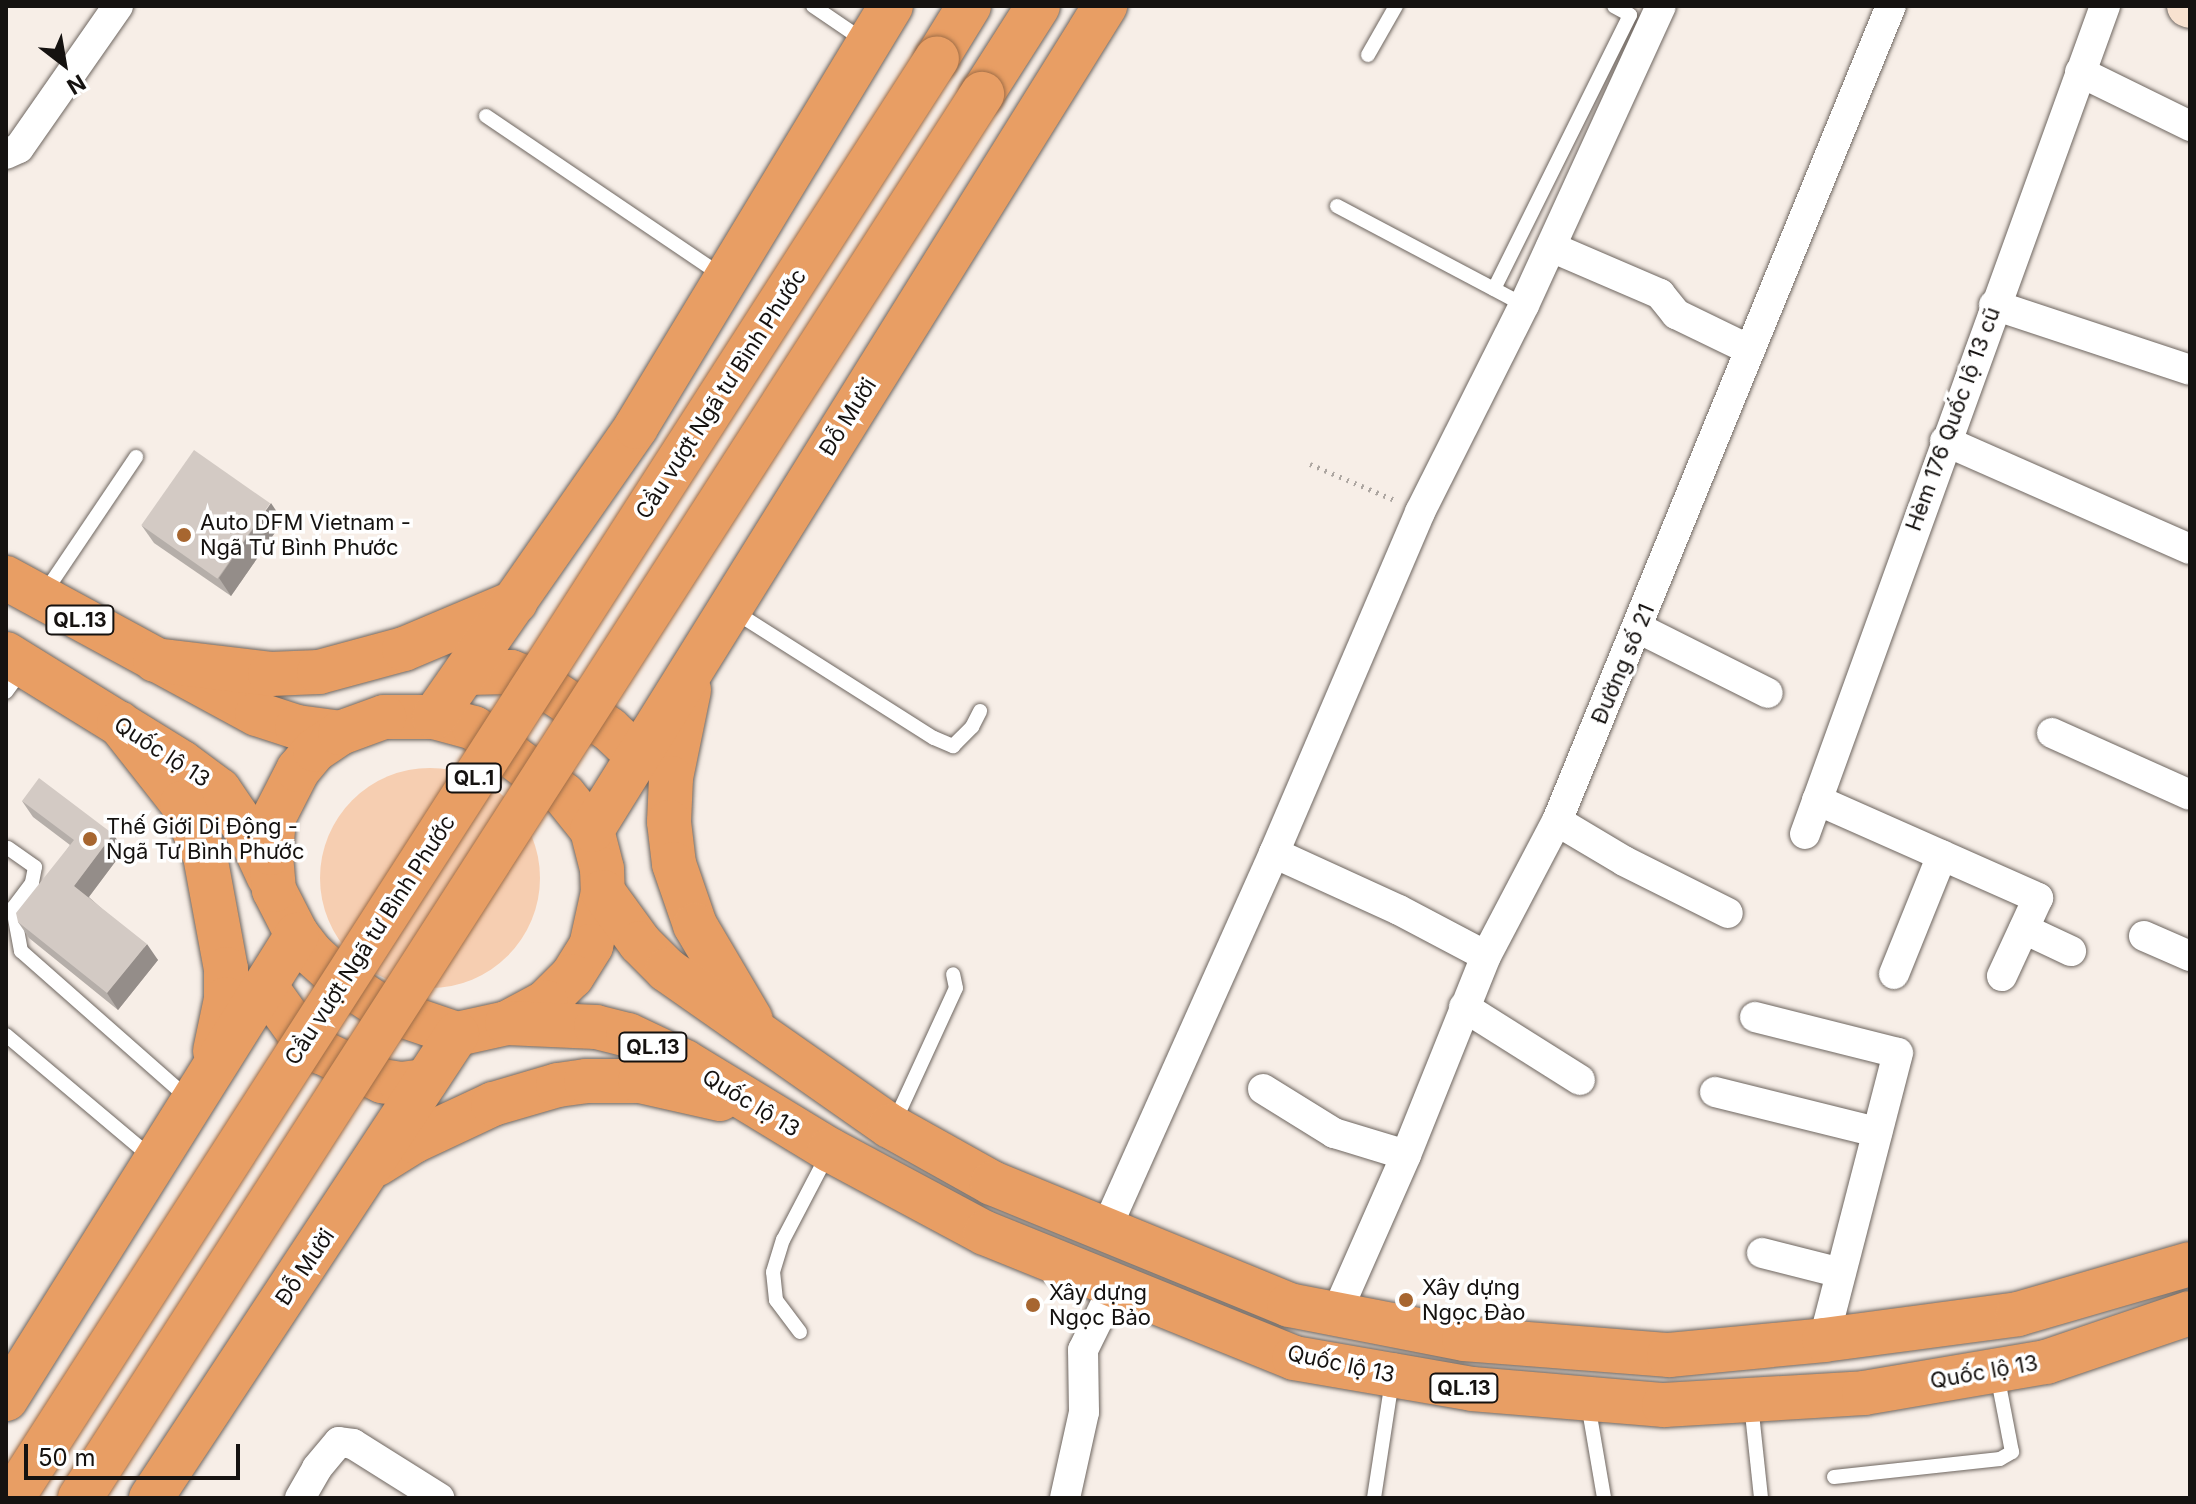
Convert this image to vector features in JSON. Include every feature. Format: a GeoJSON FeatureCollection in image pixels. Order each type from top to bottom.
{"type":"FeatureCollection","features":[{"type":"Feature","properties":{"kind":"highway","name":"QL.1"},"geometry":{"type":"LineString","coordinates":[[434,717],[636,427],[869,44],[919,28],[969,6]]}},
{"type":"Feature","properties":{"kind":"highway","name":"QL.1"},"geometry":{"type":"LineString","coordinates":[[103,1498],[996,98],[1038,6]]}},
{"type":"Feature","properties":{"kind":"highway","name":"QL.1"},"geometry":{"type":"LineString","coordinates":[[80,1498],[996,98],[1070,6]]}},
{"type":"Feature","properties":{"kind":"highway","name":"Đỗ Mười"},"geometry":{"type":"LineString","coordinates":[[592,830],[636,754],[1105,6]]}},
{"type":"Feature","properties":{"kind":"highway","name":"Cầu vượt Ngã tư Bình Phước"},"geometry":{"type":"LineString","coordinates":[[6,1467],[919,28]]}},
{"type":"Feature","properties":{"kind":"highway","name":"Cầu vượt Ngã tư Bình Phước"},"geometry":{"type":"LineString","coordinates":[[12,1498],[919,28]]}},
{"type":"Feature","properties":{"kind":"highway","name":"QL.13"},"geometry":{"type":"LineString","coordinates":[[23,588],[267,719],[340,733]]}},
{"type":"Feature","properties":{"kind":"highway"},"geometry":{"type":"LineString","coordinates":[[155,660],[270,674],[319,672],[373,659],[429,640],[518,600]]}},
{"type":"Feature","properties":{"kind":"highway"},"geometry":{"type":"LineString","coordinates":[[696,661],[671,778],[670,842],[680,885],[695,925],[726,980],[740,1014]]}},
{"type":"Feature","properties":{"kind":"highway","name":"Quốc lộ 13"},"geometry":{"type":"LineString","coordinates":[[12,671],[119,723],[219,790],[249,834],[274,890]]}},
{"type":"Feature","properties":{"kind":"highway"},"geometry":{"type":"LineString","coordinates":[[467,673],[511,672],[537,682],[609,729],[636,754]]}},
{"type":"Feature","properties":{"kind":"highway","name":"QL.13"},"geometry":{"type":"LineString","coordinates":[[384,717],[434,717],[474,728],[514,755],[578,808],[592,830],[602,869],[603,892],[591,946],[572,976],[546,1002],[507,1023],[457,1034],[386,1010],[343,982],[297,935],[274,890],[271,853],[274,817],[282,795],[315,750],[340,733],[384,717]]}},
{"type":"Feature","properties":{"kind":"highway"},"geometry":{"type":"LineString","coordinates":[[119,723],[182,803],[205,856],[226,969],[223,1020],[200,1092]]}},
{"type":"Feature","properties":{"kind":"highway","name":"QL.13"},"geometry":{"type":"LineString","coordinates":[[603,892],[651,956],[899,1112],[1055,1193],[1098,1226]]}},
{"type":"Feature","properties":{"kind":"highway"},"geometry":{"type":"LineString","coordinates":[[6,1399],[297,935]]}},
{"type":"Feature","properties":{"kind":"highway"},"geometry":{"type":"LineString","coordinates":[[266,987],[301,1036],[321,1052],[382,1081],[401,1084],[426,1081]]}},
{"type":"Feature","properties":{"kind":"highway","name":"QL.13"},"geometry":{"type":"LineString","coordinates":[[740,1014],[890,1126],[992,1183],[1289,1305],[1464,1339],[1669,1355],[1824,1340],[2018,1314],[2190,1264]]}},
{"type":"Feature","properties":{"kind":"highway","name":"Quốc lộ 13"},"geometry":{"type":"LineString","coordinates":[[507,1023],[613,1029],[685,1062],[830,1150],[985,1233],[1294,1358],[1472,1389],[1664,1405],[1864,1393],[2046,1362],[2190,1313]]}},
{"type":"Feature","properties":{"kind":"highway","name":"Đỗ Mười"},"geometry":{"type":"LineString","coordinates":[[151,1498],[457,1034]]}},
{"type":"Feature","properties":{"kind":"highway"},"geometry":{"type":"LineString","coordinates":[[372,1167],[414,1141],[493,1104],[586,1081],[617,1080],[664,1085],[718,1099],[782,1122]]}},
{"type":"Feature","properties":{"kind":"street"},"geometry":{"type":"LineString","coordinates":[[6,154],[19,148],[118,6]]}},
{"type":"Feature","properties":{"kind":"street"},"geometry":{"type":"LineString","coordinates":[[1098,1226],[1274,853],[1420,512],[1524,305],[1661,6]]}},
{"type":"Feature","properties":{"kind":"street","name":"Đường số 21"},"geometry":{"type":"LineString","coordinates":[[1336,1314],[1406,1155],[1486,956],[1557,821],[1891,6]]}},
{"type":"Feature","properties":{"kind":"street","name":"Hèm 176 Quốc lộ 13 cũ"},"geometry":{"type":"LineString","coordinates":[[1805,834],[1994,305],[2105,6]]}},
{"type":"Feature","properties":{"kind":"street"},"geometry":{"type":"LineString","coordinates":[[2080,72],[2190,126]]}},
{"type":"Feature","properties":{"kind":"street"},"geometry":{"type":"LineString","coordinates":[[1551,247],[1660,294],[1676,314],[1750,350]]}},
{"type":"Feature","properties":{"kind":"street"},"geometry":{"type":"LineString","coordinates":[[1994,305],[2190,370]]}},
{"type":"Feature","properties":{"kind":"street"},"geometry":{"type":"LineString","coordinates":[[1945,441],[2190,549]]}},
{"type":"Feature","properties":{"kind":"street"},"geometry":{"type":"LineString","coordinates":[[1638,628],[1768,693]]}},
{"type":"Feature","properties":{"kind":"street"},"geometry":{"type":"LineString","coordinates":[[2052,733],[2190,795]]}},
{"type":"Feature","properties":{"kind":"street"},"geometry":{"type":"LineString","coordinates":[[1817,800],[2038,898],[2002,976]]}},
{"type":"Feature","properties":{"kind":"street"},"geometry":{"type":"LineString","coordinates":[[1557,821],[1624,861],[1728,913]]}},
{"type":"Feature","properties":{"kind":"street"},"geometry":{"type":"LineString","coordinates":[[1274,853],[1399,910],[1486,956]]}},
{"type":"Feature","properties":{"kind":"street"},"geometry":{"type":"LineString","coordinates":[[1894,974],[1942,855]]}},
{"type":"Feature","properties":{"kind":"street"},"geometry":{"type":"LineString","coordinates":[[2024,929],[2071,951]]}},
{"type":"Feature","properties":{"kind":"street"},"geometry":{"type":"LineString","coordinates":[[2144,936],[2190,956]]}},
{"type":"Feature","properties":{"kind":"street"},"geometry":{"type":"LineString","coordinates":[[1464,1007],[1580,1080]]}},
{"type":"Feature","properties":{"kind":"street"},"geometry":{"type":"LineString","coordinates":[[1755,1017],[1898,1053],[1824,1340]]}},
{"type":"Feature","properties":{"kind":"street"},"geometry":{"type":"LineString","coordinates":[[1263,1089],[1334,1133],[1406,1155]]}},
{"type":"Feature","properties":{"kind":"street"},"geometry":{"type":"LineString","coordinates":[[1715,1092],[1877,1132]]}},
{"type":"Feature","properties":{"kind":"street"},"geometry":{"type":"LineString","coordinates":[[1762,1253],[1841,1273]]}},
{"type":"Feature","properties":{"kind":"street"},"geometry":{"type":"LineString","coordinates":[[1065,1498],[1084,1412],[1083,1350],[1115,1285]]}},
{"type":"Feature","properties":{"kind":"street"},"geometry":{"type":"LineString","coordinates":[[300,1498],[317,1468],[339,1442],[353,1444],[439,1498]]}},
{"type":"Feature","properties":{"kind":"lane"},"geometry":{"type":"LineString","coordinates":[[813,6],[869,44]]}},
{"type":"Feature","properties":{"kind":"lane"},"geometry":{"type":"LineString","coordinates":[[1368,55],[1396,6]]}},
{"type":"Feature","properties":{"kind":"lane"},"geometry":{"type":"LineString","coordinates":[[1494,289],[1630,15],[1614,6]]}},
{"type":"Feature","properties":{"kind":"lane"},"geometry":{"type":"LineString","coordinates":[[486,116],[727,279]]}},
{"type":"Feature","properties":{"kind":"lane"},"geometry":{"type":"LineString","coordinates":[[1337,206],[1524,305]]}},
{"type":"Feature","properties":{"kind":"lane"},"geometry":{"type":"LineString","coordinates":[[23,588],[136,457]]}},
{"type":"Feature","properties":{"kind":"lane"},"geometry":{"type":"LineString","coordinates":[[729,608],[934,738],[953,746],[972,727],[980,711]]}},
{"type":"Feature","properties":{"kind":"lane"},"geometry":{"type":"LineString","coordinates":[[8,848],[35,867],[32,883],[13,908],[21,951],[200,1092]]}},
{"type":"Feature","properties":{"kind":"lane"},"geometry":{"type":"LineString","coordinates":[[899,1112],[956,988],[953,974]]}},
{"type":"Feature","properties":{"kind":"lane"},"geometry":{"type":"LineString","coordinates":[[6,1035],[156,1162]]}},
{"type":"Feature","properties":{"kind":"lane"},"geometry":{"type":"LineString","coordinates":[[800,1332],[776,1300],[773,1272],[783,1240],[830,1150]]}},
{"type":"Feature","properties":{"kind":"lane"},"geometry":{"type":"LineString","coordinates":[[1834,1477],[2000,1459],[2012,1452],[1996,1370]]}},
{"type":"Feature","properties":{"kind":"lane"},"geometry":{"type":"LineString","coordinates":[[1374,1498],[1392,1375]]}},
{"type":"Feature","properties":{"kind":"lane"},"geometry":{"type":"LineString","coordinates":[[1588,1399],[1604,1498]]}},
{"type":"Feature","properties":{"kind":"lane"},"geometry":{"type":"LineString","coordinates":[[1751,1400],[1761,1498]]}},
{"type":"Feature","properties":{"kind":"path"},"geometry":{"type":"LineString","coordinates":[[1310,464],[1420,512]]}},
{"type":"Feature","properties":{"kind":"shaded area"},"geometry":{"type":"Polygon","coordinates":[[[430,768],[451,770],[472,777],[508,800],[531,836],[538,857],[538,899],[531,920],[508,956],[472,979],[451,986],[430,988],[409,986],[388,979],[352,956],[329,920],[322,899],[320,878],[322,857],[329,836],[352,800],[388,777],[409,770],[430,768]]]}},
{"type":"Feature","properties":{"kind":"building"},"geometry":{"type":"Polygon","coordinates":[[[194,450],[270,503],[217,579],[141,525],[194,450]]]}},
{"type":"Feature","properties":{"kind":"building"},"geometry":{"type":"Polygon","coordinates":[[[39,778],[113,834],[74,886],[147,944],[107,993],[18,922],[16,913],[74,840],[22,801],[39,778]]]}},
{"type":"Feature","properties":{"kind":"place","name":"Auto DFM Vietnam - Ngã Tư Bình Phước"},"geometry":{"type":"Point","coordinates":[184,535]}},
{"type":"Feature","properties":{"kind":"place","name":"Thế Giới Di Động - Ngã Tư Bình Phước"},"geometry":{"type":"Point","coordinates":[90,839]}},
{"type":"Feature","properties":{"kind":"place","name":"Xây dựng Ngọc Đào"},"geometry":{"type":"Point","coordinates":[1406,1300]}},
{"type":"Feature","properties":{"kind":"place","name":"Xây dựng Ngọc Bảo"},"geometry":{"type":"Point","coordinates":[1033,1305]}}]}
